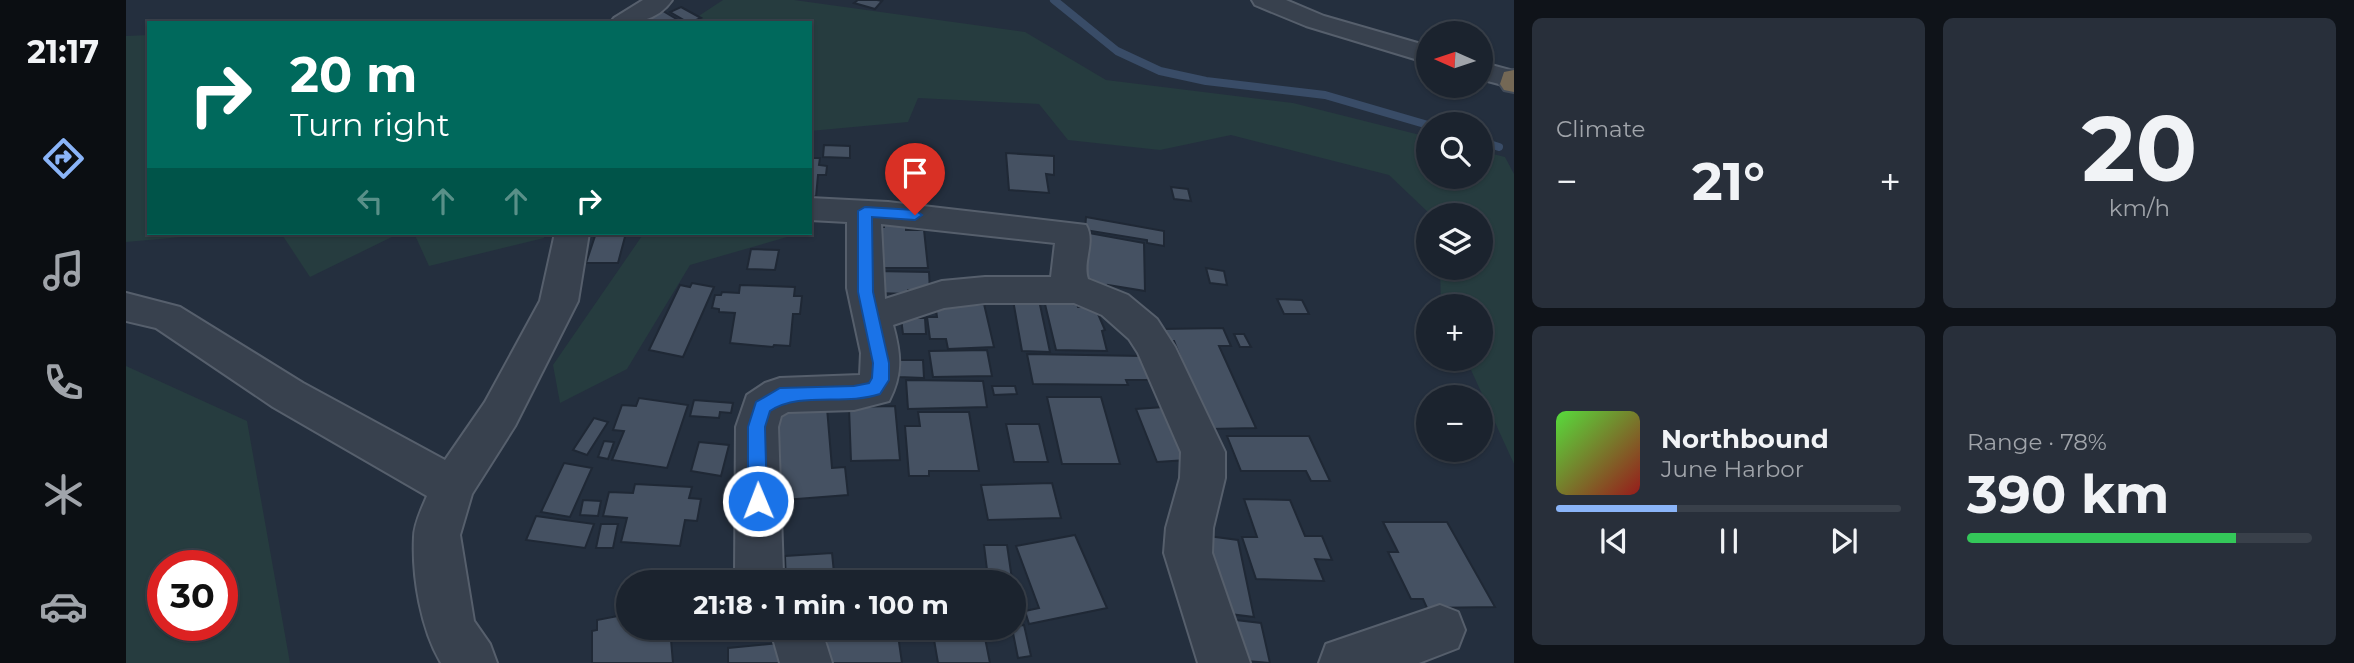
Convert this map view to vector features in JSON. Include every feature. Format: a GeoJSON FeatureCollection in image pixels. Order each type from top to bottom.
{"type":"FeatureCollection","features":[{"type":"Feature","properties":{"kind":"street"},"geometry":{"type":"LineString","coordinates":[[626,21],[660,0]]}},
{"type":"Feature","properties":{"kind":"street"},"geometry":{"type":"LineString","coordinates":[[1264,0],[1315,21],[1416,51]]}},
{"type":"Feature","properties":{"kind":"street"},"geometry":{"type":"LineString","coordinates":[[1493,74],[1514,80]]}},
{"type":"Feature","properties":{"kind":"street"},"geometry":{"type":"LineString","coordinates":[[812,208],[1025,226],[1074,233],[1068,272],[1077,290]]}},
{"type":"Feature","properties":{"kind":"street"},"geometry":{"type":"LineString","coordinates":[[759,570],[757,427],[762,407],[780,395],[854,393],[874,389],[881,380],[881,363],[865,292],[865,211]]}},
{"type":"Feature","properties":{"kind":"street"},"geometry":{"type":"LineString","coordinates":[[471,663],[451,631],[444,600],[437,535],[452,487],[500,414],[559,301],[572,235]]}},
{"type":"Feature","properties":{"kind":"street"},"geometry":{"type":"LineString","coordinates":[[871,318],[942,295],[985,290],[1077,290],[1115,305],[1143,329],[1155,347],[1203,452],[1205,470],[1186,535],[1188,553],[1224,663]]}},
{"type":"Feature","properties":{"kind":"street"},"geometry":{"type":"LineString","coordinates":[[126,307],[167,317],[288,395],[452,487]]}},
{"type":"Feature","properties":{"kind":"street"},"geometry":{"type":"LineString","coordinates":[[1345,663],[1440,630]]}},
{"type":"Feature","properties":{"kind":"street"},"geometry":{"type":"LineString","coordinates":[[799,640],[806,663]]}},
{"type":"Feature","properties":{"kind":"green space"},"geometry":{"type":"Polygon","coordinates":[[[723,0],[794,0],[1025,32],[1106,80],[1293,103],[1416,134],[1416,189],[1493,189],[1493,154],[1505,157],[1514,174],[1514,464],[1493,418],[1493,385],[1478,385],[1471,371],[1493,371],[1493,294],[1441,294],[1440,280],[1493,280],[1493,203],[1418,203],[1389,175],[1231,135],[1160,150],[1068,140],[1039,104],[918,98],[908,122],[812,131],[812,21],[691,21],[723,0]]]}},
{"type":"Feature","properties":{"kind":"green space"},"geometry":{"type":"Polygon","coordinates":[[[147,35],[147,235],[205,235],[126,242],[126,36],[147,35]]]}},
{"type":"Feature","properties":{"kind":"green space"},"geometry":{"type":"Polygon","coordinates":[[[282,235],[396,235],[310,277],[282,235]]]}},
{"type":"Feature","properties":{"kind":"green space"},"geometry":{"type":"Polygon","coordinates":[[[415,235],[544,235],[544,238],[429,266],[415,235]]]}},
{"type":"Feature","properties":{"kind":"green space"},"geometry":{"type":"Polygon","coordinates":[[[643,235],[786,235],[787,237],[690,265],[627,369],[560,403],[553,365],[643,235]]]}},
{"type":"Feature","properties":{"kind":"green space"},"geometry":{"type":"Polygon","coordinates":[[[126,366],[247,421],[290,663],[126,663],[126,366]]]}},
{"type":"Feature","properties":{"kind":"building"},"geometry":{"type":"Polygon","coordinates":[[[858,0],[882,1],[875,9],[854,3],[858,0]]]}},
{"type":"Feature","properties":{"kind":"building"},"geometry":{"type":"Polygon","coordinates":[[[681,7],[701,18],[686,21],[670,12],[681,7]]]}},
{"type":"Feature","properties":{"kind":"building"},"geometry":{"type":"Polygon","coordinates":[[[663,11],[680,21],[653,21],[648,18],[663,11]]]}},
{"type":"Feature","properties":{"kind":"building"},"geometry":{"type":"Polygon","coordinates":[[[824,145],[850,146],[850,158],[823,157],[824,145]]]}},
{"type":"Feature","properties":{"kind":"building"},"geometry":{"type":"Polygon","coordinates":[[[1006,153],[1054,156],[1054,175],[1046,174],[1049,193],[1009,190],[1006,153]]]}},
{"type":"Feature","properties":{"kind":"building"},"geometry":{"type":"Polygon","coordinates":[[[812,158],[820,158],[819,165],[827,166],[826,175],[818,175],[816,197],[812,196],[812,158]]]}},
{"type":"Feature","properties":{"kind":"building"},"geometry":{"type":"Polygon","coordinates":[[[1171,187],[1188,189],[1191,201],[1174,199],[1171,187]]]}},
{"type":"Feature","properties":{"kind":"building"},"geometry":{"type":"Polygon","coordinates":[[[1086,217],[1164,231],[1164,246],[1147,243],[1147,240],[1085,230],[1086,217]]]}},
{"type":"Feature","properties":{"kind":"building"},"geometry":{"type":"Polygon","coordinates":[[[884,221],[906,226],[906,230],[924,230],[928,268],[875,268],[879,227],[884,227],[884,221]]]}},
{"type":"Feature","properties":{"kind":"building"},"geometry":{"type":"Polygon","coordinates":[[[1089,233],[1144,243],[1145,291],[1108,285],[1109,289],[1092,286],[1092,280],[1083,279],[1084,268],[1087,269],[1089,233]]]}},
{"type":"Feature","properties":{"kind":"building"},"geometry":{"type":"Polygon","coordinates":[[[595,235],[625,235],[618,263],[586,263],[595,235]]]}},
{"type":"Feature","properties":{"kind":"building"},"geometry":{"type":"Polygon","coordinates":[[[751,249],[779,250],[775,270],[747,269],[751,249]]]}},
{"type":"Feature","properties":{"kind":"building"},"geometry":{"type":"Polygon","coordinates":[[[1206,268],[1224,271],[1227,285],[1210,283],[1206,268]]]}},
{"type":"Feature","properties":{"kind":"building"},"geometry":{"type":"Polygon","coordinates":[[[875,271],[929,272],[930,291],[908,290],[908,294],[875,293],[875,271]]]}},
{"type":"Feature","properties":{"kind":"building"},"geometry":{"type":"Polygon","coordinates":[[[692,283],[714,287],[683,357],[649,350],[680,285],[690,287],[692,283]]]}},
{"type":"Feature","properties":{"kind":"building"},"geometry":{"type":"Polygon","coordinates":[[[740,285],[795,287],[794,296],[802,296],[800,314],[793,314],[790,346],[730,343],[735,313],[719,312],[719,309],[712,308],[715,295],[721,295],[722,292],[739,293],[740,285]]]}},
{"type":"Feature","properties":{"kind":"building"},"geometry":{"type":"Polygon","coordinates":[[[1277,299],[1302,300],[1309,314],[1284,314],[1277,299]]]}},
{"type":"Feature","properties":{"kind":"building"},"geometry":{"type":"Polygon","coordinates":[[[1013,300],[1039,300],[1050,352],[1022,351],[1013,300]]]}},
{"type":"Feature","properties":{"kind":"building"},"geometry":{"type":"Polygon","coordinates":[[[1044,300],[1076,300],[1078,307],[1095,307],[1105,330],[1102,331],[1107,351],[1056,350],[1044,300]]]}},
{"type":"Feature","properties":{"kind":"building"},"geometry":{"type":"Polygon","coordinates":[[[984,304],[994,347],[948,349],[946,339],[930,339],[927,317],[937,317],[936,310],[941,310],[940,305],[984,304]]]}},
{"type":"Feature","properties":{"kind":"building"},"geometry":{"type":"Polygon","coordinates":[[[901,318],[925,318],[926,334],[903,334],[901,318]]]}},
{"type":"Feature","properties":{"kind":"building"},"geometry":{"type":"Polygon","coordinates":[[[1223,328],[1231,346],[1219,346],[1256,428],[1209,429],[1174,341],[1166,341],[1161,329],[1223,328]]]}},
{"type":"Feature","properties":{"kind":"building"},"geometry":{"type":"Polygon","coordinates":[[[1234,334],[1244,334],[1251,347],[1240,347],[1234,334]]]}},
{"type":"Feature","properties":{"kind":"building"},"geometry":{"type":"Polygon","coordinates":[[[987,350],[992,376],[933,377],[929,351],[987,350]]]}},
{"type":"Feature","properties":{"kind":"building"},"geometry":{"type":"Polygon","coordinates":[[[1027,354],[1143,356],[1151,380],[1126,380],[1128,385],[1033,384],[1027,354]]]}},
{"type":"Feature","properties":{"kind":"building"},"geometry":{"type":"Polygon","coordinates":[[[897,360],[923,360],[924,378],[898,377],[897,360]]]}},
{"type":"Feature","properties":{"kind":"building"},"geometry":{"type":"Polygon","coordinates":[[[906,380],[983,381],[987,407],[908,409],[906,380]]]}},
{"type":"Feature","properties":{"kind":"building"},"geometry":{"type":"Polygon","coordinates":[[[992,386],[1015,386],[1017,394],[994,395],[992,386]]]}},
{"type":"Feature","properties":{"kind":"building"},"geometry":{"type":"Polygon","coordinates":[[[1047,397],[1101,397],[1120,464],[1062,464],[1047,397]]]}},
{"type":"Feature","properties":{"kind":"building"},"geometry":{"type":"Polygon","coordinates":[[[639,398],[688,405],[667,468],[612,460],[624,431],[613,430],[622,405],[636,406],[639,398]]]}},
{"type":"Feature","properties":{"kind":"building"},"geometry":{"type":"Polygon","coordinates":[[[694,400],[733,403],[731,413],[720,412],[719,418],[690,416],[694,400]]]}},
{"type":"Feature","properties":{"kind":"building"},"geometry":{"type":"Polygon","coordinates":[[[895,406],[900,460],[851,461],[849,407],[895,406]]]}},
{"type":"Feature","properties":{"kind":"building"},"geometry":{"type":"Polygon","coordinates":[[[1164,407],[1187,460],[1157,462],[1136,409],[1164,407]]]}},
{"type":"Feature","properties":{"kind":"building"},"geometry":{"type":"Polygon","coordinates":[[[827,408],[832,468],[845,467],[848,495],[771,501],[770,457],[779,456],[777,411],[827,408]]]}},
{"type":"Feature","properties":{"kind":"building"},"geometry":{"type":"Polygon","coordinates":[[[918,412],[969,412],[979,471],[929,471],[929,476],[909,476],[905,426],[920,426],[918,412]]]}},
{"type":"Feature","properties":{"kind":"building"},"geometry":{"type":"Polygon","coordinates":[[[594,418],[608,422],[587,455],[573,450],[594,418]]]}},
{"type":"Feature","properties":{"kind":"building"},"geometry":{"type":"Polygon","coordinates":[[[1006,424],[1039,424],[1048,462],[1014,462],[1006,424]]]}},
{"type":"Feature","properties":{"kind":"building"},"geometry":{"type":"Polygon","coordinates":[[[1227,436],[1309,436],[1330,481],[1311,481],[1306,471],[1241,471],[1227,436]]]}},
{"type":"Feature","properties":{"kind":"building"},"geometry":{"type":"Polygon","coordinates":[[[604,441],[614,442],[608,459],[598,457],[604,441]]]}},
{"type":"Feature","properties":{"kind":"building"},"geometry":{"type":"Polygon","coordinates":[[[699,442],[729,445],[721,476],[691,471],[699,442]]]}},
{"type":"Feature","properties":{"kind":"building"},"geometry":{"type":"Polygon","coordinates":[[[564,463],[592,468],[570,517],[541,512],[564,463]]]}},
{"type":"Feature","properties":{"kind":"building"},"geometry":{"type":"Polygon","coordinates":[[[1052,483],[1061,518],[988,520],[981,485],[1052,483]]]}},
{"type":"Feature","properties":{"kind":"building"},"geometry":{"type":"Polygon","coordinates":[[[635,484],[692,487],[689,498],[701,499],[697,521],[685,520],[680,546],[621,542],[627,518],[603,516],[609,492],[633,493],[635,484]]]}},
{"type":"Feature","properties":{"kind":"building"},"geometry":{"type":"Polygon","coordinates":[[[1244,499],[1290,500],[1305,536],[1322,536],[1332,560],[1315,559],[1324,581],[1256,579],[1242,537],[1257,537],[1244,499]]]}},
{"type":"Feature","properties":{"kind":"building"},"geometry":{"type":"Polygon","coordinates":[[[583,500],[601,501],[598,516],[580,515],[583,500]]]}},
{"type":"Feature","properties":{"kind":"building"},"geometry":{"type":"Polygon","coordinates":[[[536,516],[594,524],[585,548],[526,540],[536,516]]]}},
{"type":"Feature","properties":{"kind":"building"},"geometry":{"type":"Polygon","coordinates":[[[1383,522],[1447,522],[1495,607],[1427,608],[1423,599],[1411,599],[1388,552],[1398,552],[1383,522]]]}},
{"type":"Feature","properties":{"kind":"building"},"geometry":{"type":"Polygon","coordinates":[[[601,524],[618,524],[613,548],[596,548],[601,524]]]}},
{"type":"Feature","properties":{"kind":"building"},"geometry":{"type":"Polygon","coordinates":[[[1075,535],[1107,608],[1029,624],[1026,611],[1039,608],[1016,546],[1075,535]]]}},
{"type":"Feature","properties":{"kind":"building"},"geometry":{"type":"Polygon","coordinates":[[[1208,536],[1238,540],[1254,617],[1222,613],[1208,536]]]}},
{"type":"Feature","properties":{"kind":"building"},"geometry":{"type":"Polygon","coordinates":[[[984,545],[1007,545],[1011,570],[987,570],[984,545]]]}},
{"type":"Feature","properties":{"kind":"building"},"geometry":{"type":"Polygon","coordinates":[[[832,553],[834,570],[786,570],[785,556],[832,553]]]}},
{"type":"Feature","properties":{"kind":"building"},"geometry":{"type":"Polygon","coordinates":[[[616,616],[616,640],[671,640],[673,663],[592,663],[592,631],[597,630],[597,620],[616,616]]]}},
{"type":"Feature","properties":{"kind":"building"},"geometry":{"type":"Polygon","coordinates":[[[1227,619],[1261,623],[1270,663],[1235,660],[1227,619]]]}},
{"type":"Feature","properties":{"kind":"building"},"geometry":{"type":"Polygon","coordinates":[[[1026,634],[1031,656],[1018,658],[1014,640],[1026,640],[1026,634]]]}},
{"type":"Feature","properties":{"kind":"building"},"geometry":{"type":"Polygon","coordinates":[[[826,640],[899,640],[902,663],[829,663],[826,640]]]}},
{"type":"Feature","properties":{"kind":"building"},"geometry":{"type":"Polygon","coordinates":[[[934,640],[985,640],[990,663],[938,663],[934,640]]]}},
{"type":"Feature","properties":{"kind":"building"},"geometry":{"type":"Polygon","coordinates":[[[779,643],[780,663],[728,663],[728,648],[779,643]]]}},
{"type":"Feature","properties":{"kind":"waterway"},"geometry":{"type":"LineString","coordinates":[[1054,0],[1117,51],[1160,71],[1206,81],[1325,95],[1416,122]]}},
{"type":"Feature","properties":{"kind":"waterway"},"geometry":{"type":"LineString","coordinates":[[1493,145],[1499,147]]}},
{"type":"Feature","properties":{"kind":"route"},"geometry":{"type":"LineString","coordinates":[[758,501],[757,427],[762,407],[780,395],[854,393],[874,389],[881,380],[881,363],[865,292],[865,211],[915,215]]}}]}
